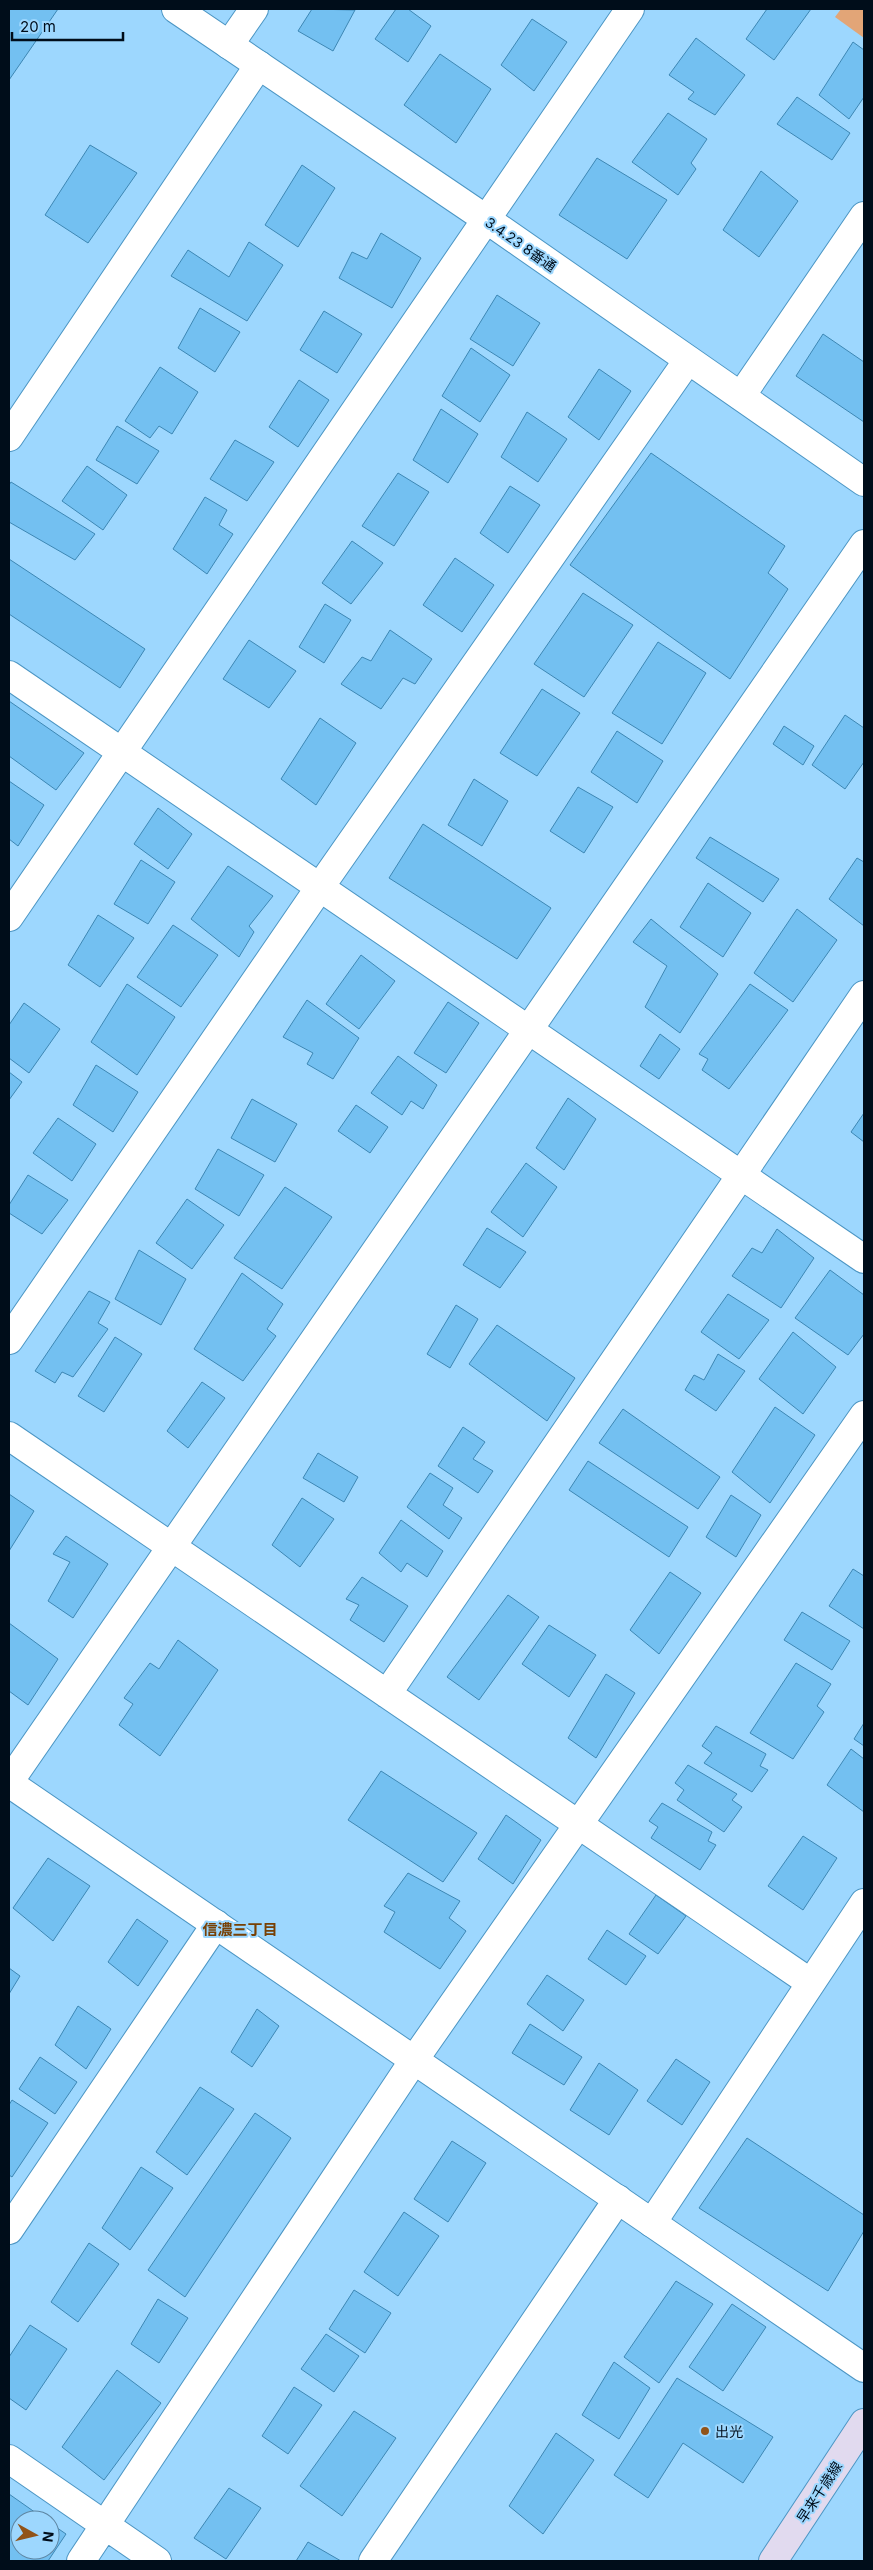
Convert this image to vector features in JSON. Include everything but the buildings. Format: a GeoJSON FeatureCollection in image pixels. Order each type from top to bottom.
{"type":"FeatureCollection","features":[{"type":"Feature","properties":{"kind":"main road","name":"早来千歳線"},"geometry":{"type":"LineString","coordinates":[[773,2561],[864,2423]]}},
{"type":"Feature","properties":{"kind":"street","name":"3.4.23 8番通"},"geometry":{"type":"LineString","coordinates":[[176,9],[486,219],[864,482]]}},
{"type":"Feature","properties":{"kind":"street"},"geometry":{"type":"LineString","coordinates":[[229,45],[254,9]]}},
{"type":"Feature","properties":{"kind":"street"},"geometry":{"type":"LineString","coordinates":[[9,917],[630,9]]}},
{"type":"Feature","properties":{"kind":"street"},"geometry":{"type":"LineString","coordinates":[[9,437],[259,65]]}},
{"type":"Feature","properties":{"kind":"street"},"geometry":{"type":"LineString","coordinates":[[741,396],[864,216]]}},
{"type":"Feature","properties":{"kind":"street"},"geometry":{"type":"LineString","coordinates":[[9,1340],[320,887],[688,360]]}},
{"type":"Feature","properties":{"kind":"street"},"geometry":{"type":"LineString","coordinates":[[864,544],[9,1782],[864,2368]]}},
{"type":"Feature","properties":{"kind":"street"},"geometry":{"type":"LineString","coordinates":[[9,675],[864,1260]]}},
{"type":"Feature","properties":{"kind":"street"},"geometry":{"type":"LineString","coordinates":[[387,1694],[864,996]]}},
{"type":"Feature","properties":{"kind":"street"},"geometry":{"type":"LineString","coordinates":[[81,2561],[414,2060],[864,1415]]}},
{"type":"Feature","properties":{"kind":"street"},"geometry":{"type":"LineString","coordinates":[[9,1436],[811,1983]]}},
{"type":"Feature","properties":{"kind":"street"},"geometry":{"type":"LineString","coordinates":[[652,2223],[864,1903]]}},
{"type":"Feature","properties":{"kind":"street"},"geometry":{"type":"LineString","coordinates":[[9,2230],[216,1924]]}},
{"type":"Feature","properties":{"kind":"street"},"geometry":{"type":"LineString","coordinates":[[373,2561],[618,2199]]}},
{"type":"Feature","properties":{"kind":"street"},"geometry":{"type":"LineString","coordinates":[[9,2459],[157,2561]]}},
{"type":"Feature","properties":{"kind":"shaded area"},"geometry":{"type":"Polygon","coordinates":[[[841,9],[864,9],[864,38],[835,17],[841,9]]]}},
{"type":"Feature","properties":{"kind":"place","name":"出光"},"geometry":{"type":"Point","coordinates":[705,2431]}},
{"type":"Feature","properties":{"kind":"district","name":"信濃三丁目"},"geometry":{"type":"Point","coordinates":[240,1929]}}]}
